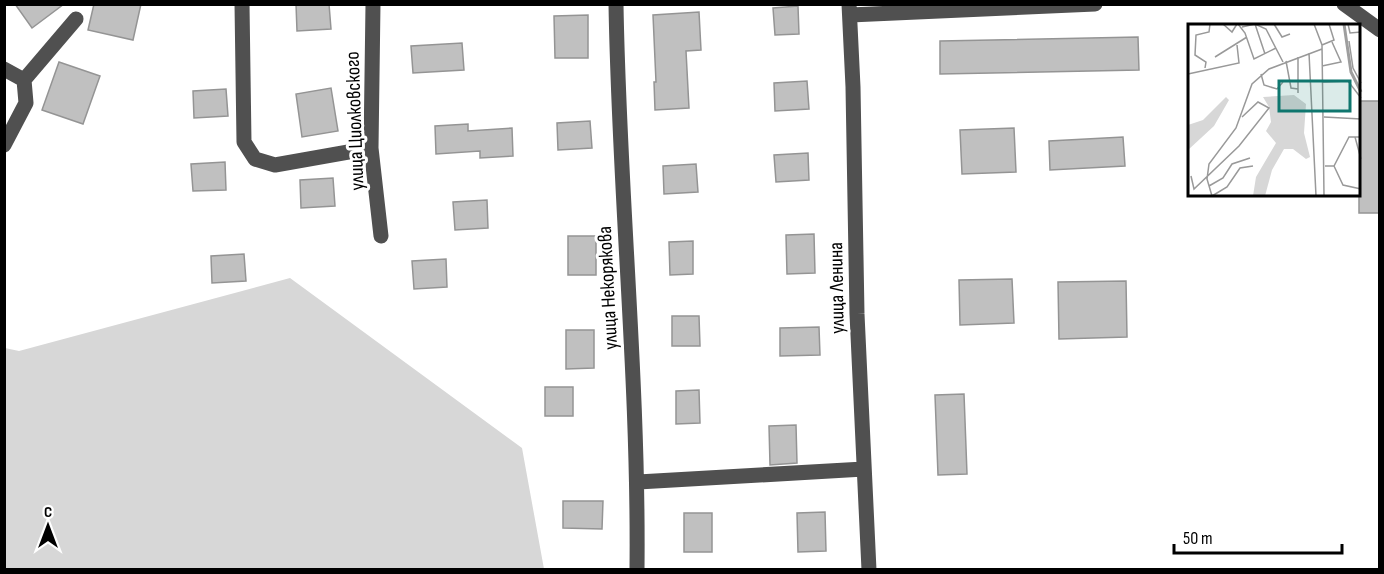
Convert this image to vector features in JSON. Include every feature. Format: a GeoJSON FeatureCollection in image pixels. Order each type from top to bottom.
{"type":"FeatureCollection","features":[{"type":"Feature","properties":{"kind":"street"},"geometry":{"type":"LineString","coordinates":[[242,4],[244,142],[255,159],[275,165],[371,148]]}},
{"type":"Feature","properties":{"kind":"street","name":"улица Циолковского"},"geometry":{"type":"LineString","coordinates":[[373,4],[371,148],[381,236]]}},
{"type":"Feature","properties":{"kind":"street","name":"улица Некорякова"},"geometry":{"type":"LineString","coordinates":[[616,4],[617,77],[638,482],[637,570]]}},
{"type":"Feature","properties":{"kind":"street"},"geometry":{"type":"LineString","coordinates":[[850,10],[1095,4]]}},
{"type":"Feature","properties":{"kind":"street"},"geometry":{"type":"LineString","coordinates":[[1344,4],[1380,30]]}},
{"type":"Feature","properties":{"kind":"street","name":"улица Ленина"},"geometry":{"type":"LineString","coordinates":[[850,10],[854,87],[857,314],[869,570]]}},
{"type":"Feature","properties":{"kind":"street"},"geometry":{"type":"LineString","coordinates":[[4,145],[26,103],[24,80],[76,20]]}},
{"type":"Feature","properties":{"kind":"street"},"geometry":{"type":"LineString","coordinates":[[4,69],[24,80]]}},
{"type":"Feature","properties":{"kind":"street"},"geometry":{"type":"LineString","coordinates":[[638,482],[864,469]]}},
{"type":"Feature","properties":{"kind":"shaded area"},"geometry":{"type":"Polygon","coordinates":[[[290,278],[522,448],[544,569],[5,569],[5,348],[19,351],[290,278]]]}},
{"type":"Feature","properties":{"kind":"building"},"geometry":{"type":"Polygon","coordinates":[[[15,4],[64,4],[32,28],[15,4]]]}},
{"type":"Feature","properties":{"kind":"building"},"geometry":{"type":"Polygon","coordinates":[[[94,4],[141,4],[133,40],[88,30],[94,4]]]}},
{"type":"Feature","properties":{"kind":"building"},"geometry":{"type":"Polygon","coordinates":[[[296,4],[329,4],[331,29],[297,31],[296,4]]]}},
{"type":"Feature","properties":{"kind":"building"},"geometry":{"type":"Polygon","coordinates":[[[798,6],[799,34],[775,35],[773,8],[798,6]]]}},
{"type":"Feature","properties":{"kind":"building"},"geometry":{"type":"Polygon","coordinates":[[[699,12],[701,50],[686,51],[689,108],[655,110],[653,15],[699,12]]]}},
{"type":"Feature","properties":{"kind":"building"},"geometry":{"type":"Polygon","coordinates":[[[588,15],[588,58],[555,58],[554,16],[588,15]]]}},
{"type":"Feature","properties":{"kind":"building"},"geometry":{"type":"Polygon","coordinates":[[[1138,37],[1139,70],[940,74],[940,41],[1138,37]]]}},
{"type":"Feature","properties":{"kind":"building"},"geometry":{"type":"Polygon","coordinates":[[[462,43],[464,70],[413,73],[411,46],[462,43]]]}},
{"type":"Feature","properties":{"kind":"building"},"geometry":{"type":"Polygon","coordinates":[[[59,62],[100,76],[83,124],[42,110],[59,62]]]}},
{"type":"Feature","properties":{"kind":"building"},"geometry":{"type":"Polygon","coordinates":[[[807,81],[809,109],[775,111],[774,83],[807,81]]]}},
{"type":"Feature","properties":{"kind":"building"},"geometry":{"type":"Polygon","coordinates":[[[331,88],[338,131],[302,137],[296,94],[331,88]]]}},
{"type":"Feature","properties":{"kind":"building"},"geometry":{"type":"Polygon","coordinates":[[[226,89],[228,116],[194,118],[193,91],[226,89]]]}},
{"type":"Feature","properties":{"kind":"building"},"geometry":{"type":"Polygon","coordinates":[[[1360,101],[1380,101],[1380,213],[1359,213],[1360,101]]]}},
{"type":"Feature","properties":{"kind":"building"},"geometry":{"type":"Polygon","coordinates":[[[590,121],[592,148],[558,150],[557,123],[590,121]]]}},
{"type":"Feature","properties":{"kind":"building"},"geometry":{"type":"Polygon","coordinates":[[[468,124],[468,131],[512,128],[513,156],[480,158],[480,151],[436,154],[435,126],[468,124]]]}},
{"type":"Feature","properties":{"kind":"building"},"geometry":{"type":"Polygon","coordinates":[[[1014,128],[1016,172],[962,174],[960,130],[1014,128]]]}},
{"type":"Feature","properties":{"kind":"building"},"geometry":{"type":"Polygon","coordinates":[[[1123,137],[1125,166],[1050,170],[1049,141],[1123,137]]]}},
{"type":"Feature","properties":{"kind":"building"},"geometry":{"type":"Polygon","coordinates":[[[808,153],[809,180],[776,182],[774,155],[808,153]]]}},
{"type":"Feature","properties":{"kind":"building"},"geometry":{"type":"Polygon","coordinates":[[[225,162],[226,190],[193,191],[191,164],[225,162]]]}},
{"type":"Feature","properties":{"kind":"building"},"geometry":{"type":"Polygon","coordinates":[[[696,164],[698,192],[664,194],[663,166],[696,164]]]}},
{"type":"Feature","properties":{"kind":"building"},"geometry":{"type":"Polygon","coordinates":[[[333,178],[335,206],[301,208],[300,180],[333,178]]]}},
{"type":"Feature","properties":{"kind":"building"},"geometry":{"type":"Polygon","coordinates":[[[487,200],[488,228],[455,230],[453,202],[487,200]]]}},
{"type":"Feature","properties":{"kind":"building"},"geometry":{"type":"Polygon","coordinates":[[[814,234],[815,273],[787,274],[786,235],[814,234]]]}},
{"type":"Feature","properties":{"kind":"building"},"geometry":{"type":"Polygon","coordinates":[[[568,236],[596,236],[596,275],[568,275],[568,236]]]}},
{"type":"Feature","properties":{"kind":"building"},"geometry":{"type":"Polygon","coordinates":[[[693,241],[693,274],[670,275],[669,242],[693,241]]]}},
{"type":"Feature","properties":{"kind":"building"},"geometry":{"type":"Polygon","coordinates":[[[244,254],[246,281],[212,283],[211,256],[244,254]]]}},
{"type":"Feature","properties":{"kind":"building"},"geometry":{"type":"Polygon","coordinates":[[[446,259],[447,287],[414,289],[412,261],[446,259]]]}},
{"type":"Feature","properties":{"kind":"building"},"geometry":{"type":"Polygon","coordinates":[[[1012,279],[1014,323],[960,325],[959,280],[1012,279]]]}},
{"type":"Feature","properties":{"kind":"building"},"geometry":{"type":"Polygon","coordinates":[[[1126,281],[1127,337],[1059,339],[1058,282],[1126,281]]]}},
{"type":"Feature","properties":{"kind":"building"},"geometry":{"type":"Polygon","coordinates":[[[672,316],[699,316],[700,346],[672,346],[672,316]]]}},
{"type":"Feature","properties":{"kind":"building"},"geometry":{"type":"Polygon","coordinates":[[[819,327],[820,355],[780,356],[780,328],[819,327]]]}},
{"type":"Feature","properties":{"kind":"building"},"geometry":{"type":"Polygon","coordinates":[[[566,330],[594,330],[594,368],[566,369],[566,330]]]}},
{"type":"Feature","properties":{"kind":"building"},"geometry":{"type":"Polygon","coordinates":[[[545,387],[573,387],[573,416],[545,416],[545,387]]]}},
{"type":"Feature","properties":{"kind":"building"},"geometry":{"type":"Polygon","coordinates":[[[699,390],[700,423],[676,424],[676,391],[699,390]]]}},
{"type":"Feature","properties":{"kind":"building"},"geometry":{"type":"Polygon","coordinates":[[[964,394],[967,474],[938,475],[935,395],[964,394]]]}},
{"type":"Feature","properties":{"kind":"building"},"geometry":{"type":"Polygon","coordinates":[[[796,425],[797,463],[770,465],[769,426],[796,425]]]}},
{"type":"Feature","properties":{"kind":"building"},"geometry":{"type":"Polygon","coordinates":[[[563,501],[603,501],[602,529],[563,528],[563,501]]]}},
{"type":"Feature","properties":{"kind":"building"},"geometry":{"type":"Polygon","coordinates":[[[825,512],[826,551],[798,552],[797,513],[825,512]]]}},
{"type":"Feature","properties":{"kind":"building"},"geometry":{"type":"Polygon","coordinates":[[[684,513],[712,513],[712,552],[684,552],[684,513]]]}}]}
